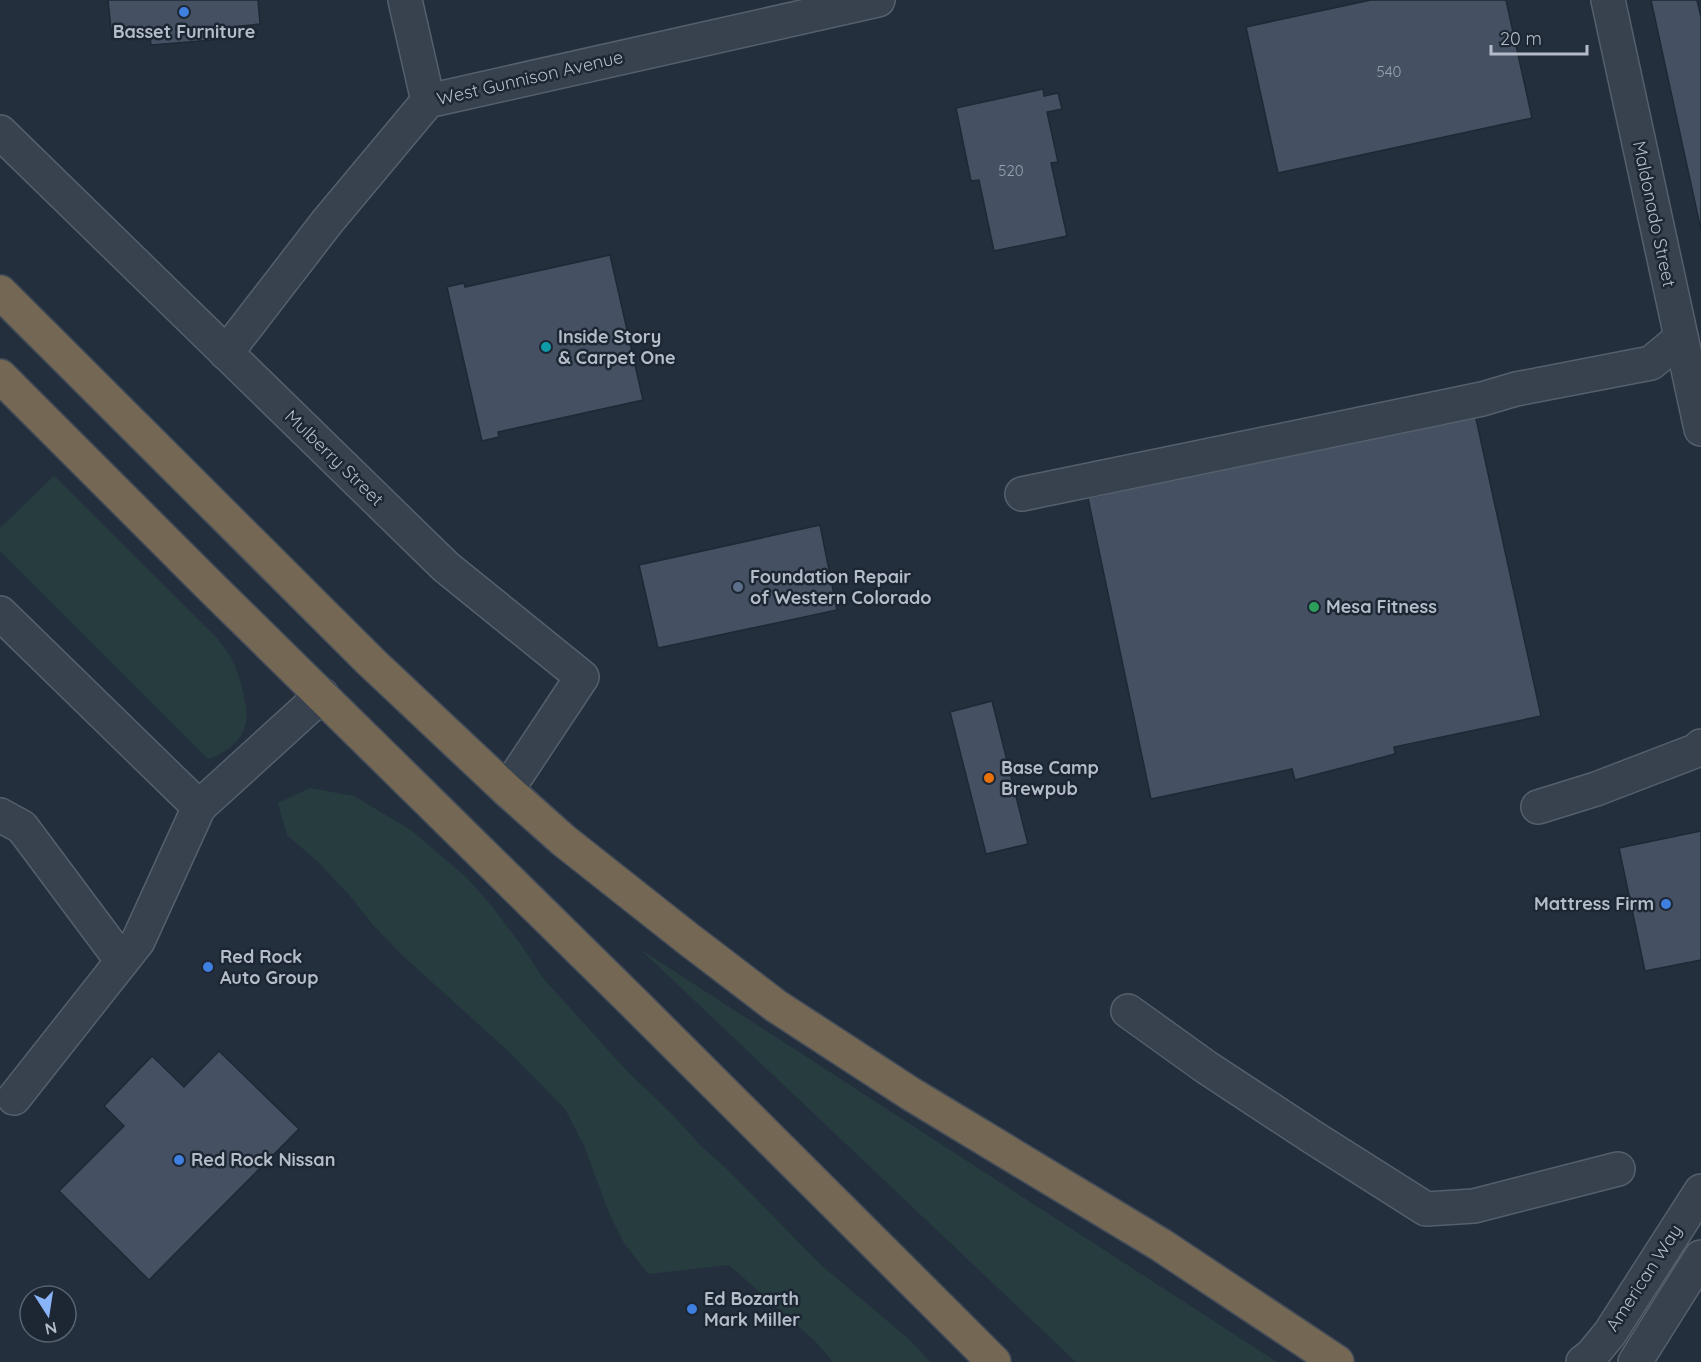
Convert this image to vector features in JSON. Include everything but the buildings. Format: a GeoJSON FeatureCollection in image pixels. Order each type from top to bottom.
{"type":"FeatureCollection","features":[{"type":"Feature","properties":{"kind":"highway"},"geometry":{"type":"LineString","coordinates":[[0,292],[370,661],[563,840],[776,1006],[911,1094],[1161,1245],[1337,1362]]}},
{"type":"Feature","properties":{"kind":"highway"},"geometry":{"type":"LineString","coordinates":[[0,376],[994,1362]]}},
{"type":"Feature","properties":{"kind":"street"},"geometry":{"type":"LineString","coordinates":[[405,0],[428,101]]}},
{"type":"Feature","properties":{"kind":"street","name":"West Gunnison Avenue"},"geometry":{"type":"LineString","coordinates":[[226,353],[327,222],[428,101],[878,0]]}},
{"type":"Feature","properties":{"kind":"street","name":"Maldonado Street"},"geometry":{"type":"LineString","coordinates":[[1608,0],[1701,429]]}},
{"type":"Feature","properties":{"kind":"street","name":"Mulberry Street"},"geometry":{"type":"LineString","coordinates":[[0,132],[447,567],[582,677],[507,790]]}},
{"type":"Feature","properties":{"kind":"street"},"geometry":{"type":"LineString","coordinates":[[1022,494],[1482,399],[1516,389],[1651,363],[1681,338]]}},
{"type":"Feature","properties":{"kind":"street"},"geometry":{"type":"LineString","coordinates":[[0,613],[199,807]]}},
{"type":"Feature","properties":{"kind":"street"},"geometry":{"type":"LineString","coordinates":[[14,1098],[138,941],[199,807],[322,695]]}},
{"type":"Feature","properties":{"kind":"street"},"geometry":{"type":"LineString","coordinates":[[1538,807],[1596,789],[1695,751],[1701,746]]}},
{"type":"Feature","properties":{"kind":"street"},"geometry":{"type":"LineString","coordinates":[[0,815],[22,826],[122,961]]}},
{"type":"Feature","properties":{"kind":"street"},"geometry":{"type":"LineString","coordinates":[[1128,1011],[1206,1067],[1426,1209],[1474,1206],[1618,1169]]}},
{"type":"Feature","properties":{"kind":"street","name":"American Way"},"geometry":{"type":"LineString","coordinates":[[1583,1362],[1592,1355],[1610,1333],[1701,1191]]}},
{"type":"Feature","properties":{"kind":"street","name":"American Way"},"geometry":{"type":"LineString","coordinates":[[1635,1362],[1701,1257]]}},
{"type":"Feature","properties":{"kind":"green space"},"geometry":{"type":"Polygon","coordinates":[[[54,476],[217,638],[229,655],[242,687],[246,705],[246,720],[239,738],[225,751],[208,759],[0,551],[0,528],[54,476]]]}},
{"type":"Feature","properties":{"kind":"green space"},"geometry":{"type":"Polygon","coordinates":[[[310,788],[354,796],[411,830],[466,877],[491,905],[543,978],[627,1071],[821,1265],[910,1340],[930,1362],[833,1362],[815,1341],[729,1265],[648,1274],[624,1243],[609,1213],[584,1146],[565,1109],[508,1051],[402,955],[318,862],[287,835],[278,803],[310,788]]]}},
{"type":"Feature","properties":{"kind":"green space"},"geometry":{"type":"Polygon","coordinates":[[[640,949],[1277,1362],[1076,1362],[640,949]]]}},
{"type":"Feature","properties":{"kind":"place","name":"Basset Furniture"},"geometry":{"type":"Point","coordinates":[184,12]}},
{"type":"Feature","properties":{"kind":"place","name":"Inside Story & Carpet One"},"geometry":{"type":"Point","coordinates":[546,347]}},
{"type":"Feature","properties":{"kind":"place","name":"Foundation Repair of Western Colorado"},"geometry":{"type":"Point","coordinates":[738,587]}},
{"type":"Feature","properties":{"kind":"place","name":"Mesa Fitness"},"geometry":{"type":"Point","coordinates":[1314,607]}},
{"type":"Feature","properties":{"kind":"place","name":"Base Camp Brewpub"},"geometry":{"type":"Point","coordinates":[989,778]}},
{"type":"Feature","properties":{"kind":"place","name":"Mattress Firm"},"geometry":{"type":"Point","coordinates":[1666,904]}},
{"type":"Feature","properties":{"kind":"place","name":"Red Rock Auto Group"},"geometry":{"type":"Point","coordinates":[208,967]}},
{"type":"Feature","properties":{"kind":"place","name":"Red Rock Nissan"},"geometry":{"type":"Point","coordinates":[179,1160]}},
{"type":"Feature","properties":{"kind":"place","name":"Ed Bozarth Mark Miller"},"geometry":{"type":"Point","coordinates":[692,1309]}}]}
